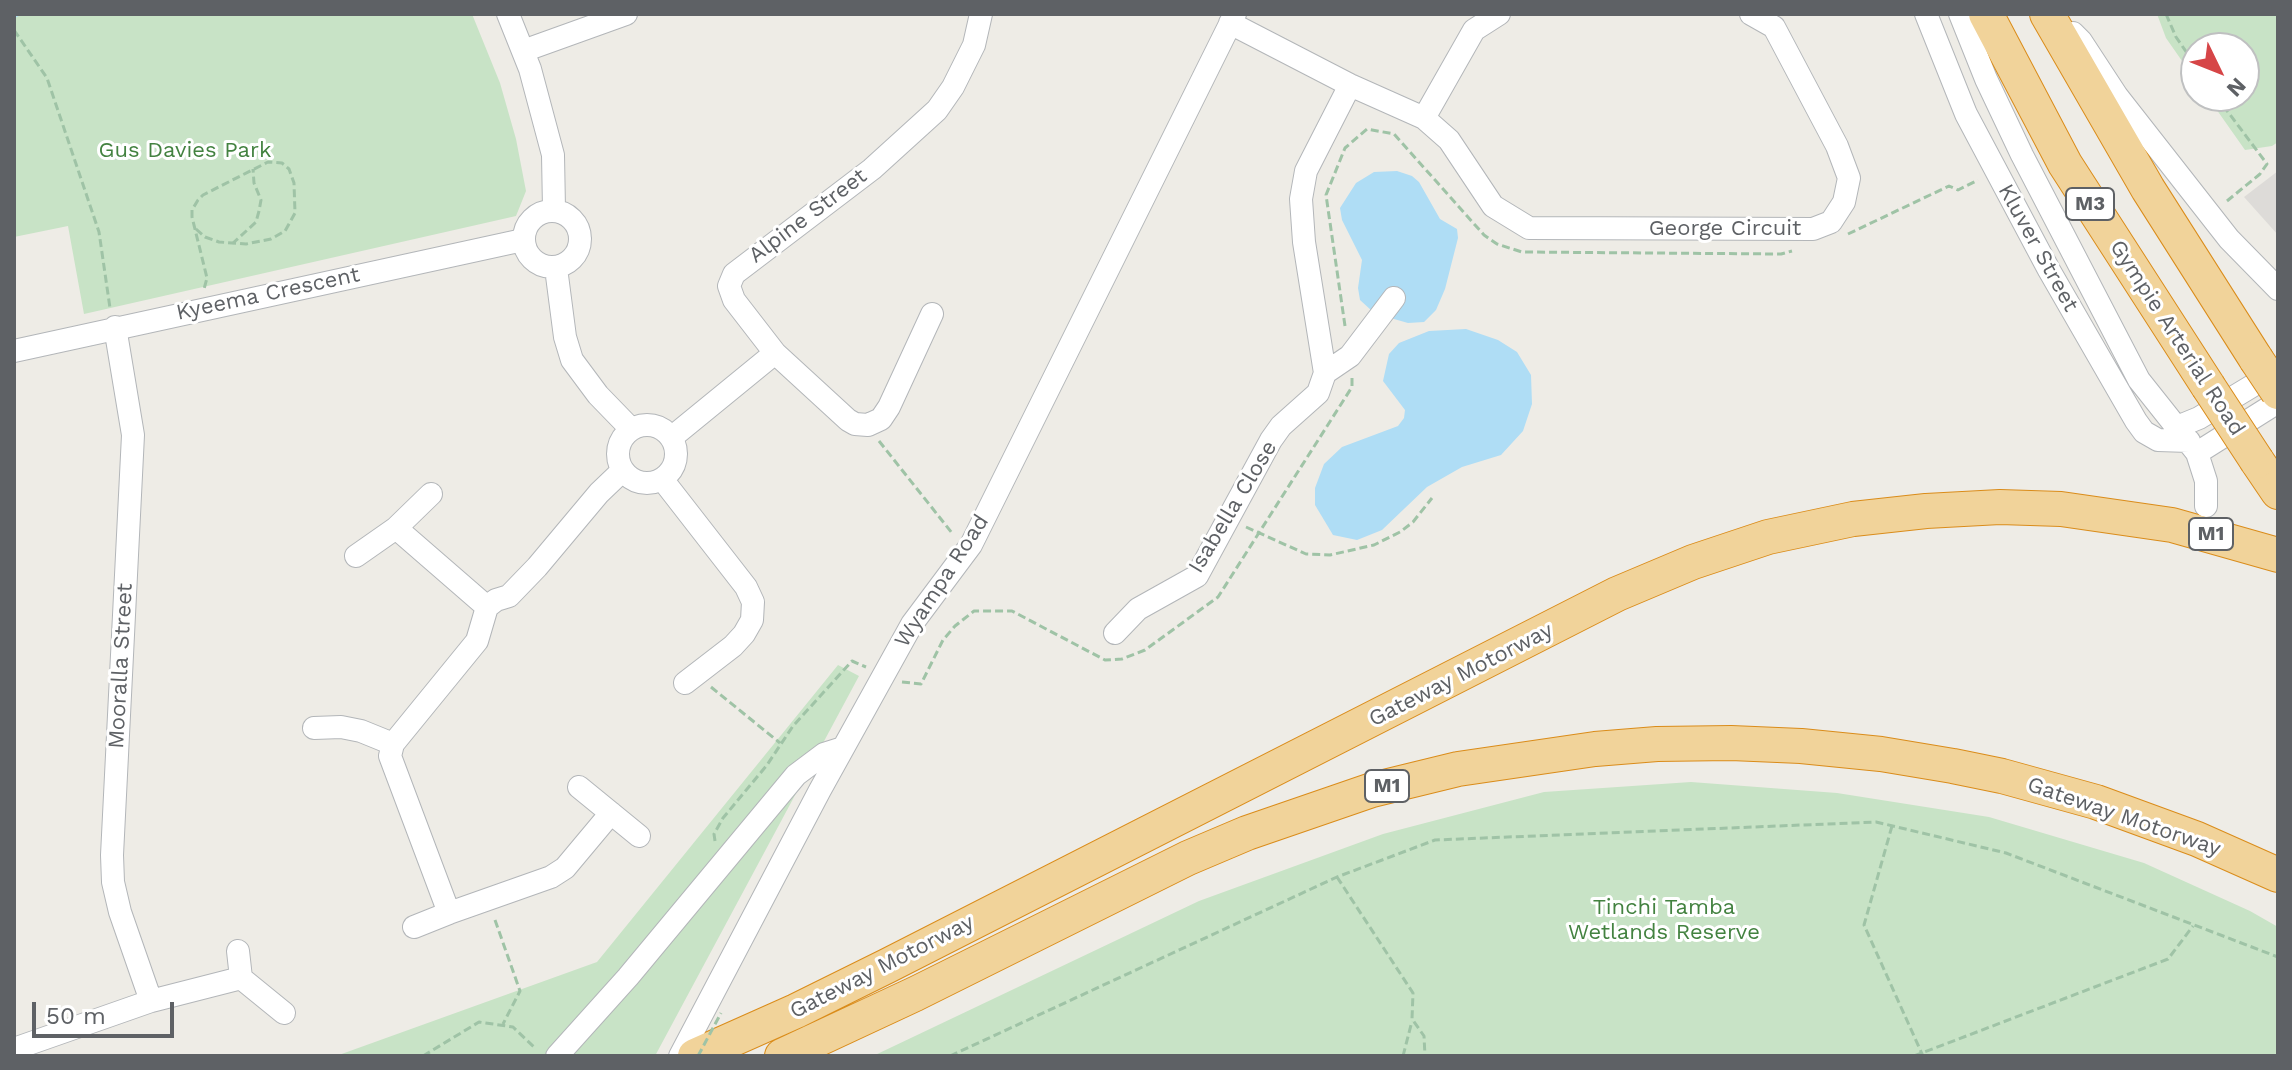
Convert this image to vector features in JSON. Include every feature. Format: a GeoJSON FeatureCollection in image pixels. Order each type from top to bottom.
{"type":"FeatureCollection","features":[{"type":"Feature","properties":{"kind":"highway","name":"Gympie Arterial Road"},"geometry":{"type":"LineString","coordinates":[[1986,14],[2065,164],[2278,492]]}},
{"type":"Feature","properties":{"kind":"highway","name":"M3"},"geometry":{"type":"LineString","coordinates":[[2049,14],[2148,189],[2267,365],[2278,392]]}},
{"type":"Feature","properties":{"kind":"highway","name":"Gateway Motorway"},"geometry":{"type":"LineString","coordinates":[[697,1056],[874,972],[1617,594],[1693,562],[1768,537],[1853,519],[1926,511],[2046,508],[2141,519],[2205,532],[2278,555]]}},
{"type":"Feature","properties":{"kind":"highway","name":"Gateway Motorway"},"geometry":{"type":"LineString","coordinates":[[782,1056],[1217,845],[1347,798],[1458,769],[1595,749],[1731,743],[1881,754],[1953,766],[2043,787],[2150,821],[2278,875]]}},
{"type":"Feature","properties":{"kind":"street"},"geometry":{"type":"LineString","coordinates":[[508,14],[523,51],[553,155],[554,209]]}},
{"type":"Feature","properties":{"kind":"street"},"geometry":{"type":"LineString","coordinates":[[523,51],[626,14]]}},
{"type":"Feature","properties":{"kind":"street","name":"Alpine Street"},"geometry":{"type":"LineString","coordinates":[[775,353],[734,300],[729,286],[734,274],[872,169],[937,110],[953,87],[974,45],[981,14]]}},
{"type":"Feature","properties":{"kind":"street"},"geometry":{"type":"LineString","coordinates":[[1424,118],[1474,30],[1499,14]]}},
{"type":"Feature","properties":{"kind":"street","name":"George Circuit"},"geometry":{"type":"LineString","coordinates":[[1232,18],[1350,85],[1424,118],[1449,140],[1493,206],[1529,228],[1813,229],[1831,222],[1844,202],[1849,178],[1837,146],[1774,27],[1751,14]]}},
{"type":"Feature","properties":{"kind":"street","name":"Kluver Street"},"geometry":{"type":"LineString","coordinates":[[1926,14],[1966,114],[2056,283],[2136,421],[2144,432],[2158,440],[2188,441]]}},
{"type":"Feature","properties":{"kind":"street"},"geometry":{"type":"LineString","coordinates":[[1960,14],[2022,155],[2125,352],[2150,396],[2188,441],[2206,481],[2206,506]]}},
{"type":"Feature","properties":{"kind":"street"},"geometry":{"type":"LineString","coordinates":[[2049,14],[2081,41],[2117,96],[2229,239],[2278,289]]}},
{"type":"Feature","properties":{"kind":"street","name":"Wyampa Road"},"geometry":{"type":"LineString","coordinates":[[680,1056],[912,624],[971,545],[1232,18]]}},
{"type":"Feature","properties":{"kind":"street"},"geometry":{"type":"LineString","coordinates":[[1350,85],[1306,171],[1301,199],[1304,242],[1325,373],[1350,356],[1394,298]]}},
{"type":"Feature","properties":{"kind":"street"},"geometry":{"type":"LineString","coordinates":[[554,209],[572,220],[580,239],[579,249],[573,258],[556,268],[544,267],[533,261],[526,252],[523,240],[529,222],[554,209]]}},
{"type":"Feature","properties":{"kind":"street","name":"Kyeema Crescent"},"geometry":{"type":"LineString","coordinates":[[14,351],[523,240]]}},
{"type":"Feature","properties":{"kind":"street"},"geometry":{"type":"LineString","coordinates":[[556,268],[565,337],[572,360],[598,395],[631,429]]}},
{"type":"Feature","properties":{"kind":"street"},"geometry":{"type":"LineString","coordinates":[[671,438],[775,353],[848,420],[868,425],[881,419],[932,314]]}},
{"type":"Feature","properties":{"kind":"street","name":"Mooralla Street"},"geometry":{"type":"LineString","coordinates":[[115,327],[133,435],[113,882],[120,912],[151,1001]]}},
{"type":"Feature","properties":{"kind":"street"},"geometry":{"type":"LineString","coordinates":[[2188,441],[2199,418],[2267,365]]}},
{"type":"Feature","properties":{"kind":"street","name":"Isabella Close"},"geometry":{"type":"LineString","coordinates":[[1115,633],[1138,609],[1197,576],[1271,440],[1281,426],[1318,393],[1325,373]]}},
{"type":"Feature","properties":{"kind":"street"},"geometry":{"type":"LineString","coordinates":[[2188,441],[2278,402]]}},
{"type":"Feature","properties":{"kind":"street"},"geometry":{"type":"LineString","coordinates":[[652,425],[671,438],[676,449],[675,460],[671,471],[662,479],[641,483],[622,471],[617,450],[621,439],[631,429],[652,425]]}},
{"type":"Feature","properties":{"kind":"street"},"geometry":{"type":"LineString","coordinates":[[449,913],[401,791],[390,756],[393,744],[477,641],[487,607],[509,596],[622,471]]}},
{"type":"Feature","properties":{"kind":"street"},"geometry":{"type":"LineString","coordinates":[[662,479],[746,587],[753,602],[752,620],[744,634],[690,679]]}},
{"type":"Feature","properties":{"kind":"street"},"geometry":{"type":"LineString","coordinates":[[356,556],[396,528],[431,494]]}},
{"type":"Feature","properties":{"kind":"street"},"geometry":{"type":"LineString","coordinates":[[396,528],[487,607]]}},
{"type":"Feature","properties":{"kind":"street"},"geometry":{"type":"LineString","coordinates":[[314,728],[341,727],[361,731],[393,744]]}},
{"type":"Feature","properties":{"kind":"street"},"geometry":{"type":"LineString","coordinates":[[557,1056],[628,977],[796,775],[824,754],[843,748]]}},
{"type":"Feature","properties":{"kind":"street"},"geometry":{"type":"LineString","coordinates":[[579,787],[639,836]]}},
{"type":"Feature","properties":{"kind":"street"},"geometry":{"type":"LineString","coordinates":[[414,927],[551,877],[565,868],[611,813]]}},
{"type":"Feature","properties":{"kind":"street"},"geometry":{"type":"LineString","coordinates":[[238,951],[241,978],[284,1013]]}},
{"type":"Feature","properties":{"kind":"street"},"geometry":{"type":"LineString","coordinates":[[14,1049],[151,1001],[241,978]]}},
{"type":"Feature","properties":{"kind":"path"},"geometry":{"type":"LineString","coordinates":[[2166,14],[2180,43]]}},
{"type":"Feature","properties":{"kind":"path"},"geometry":{"type":"LineString","coordinates":[[14,30],[47,78],[99,232],[115,327]]}},
{"type":"Feature","properties":{"kind":"path"},"geometry":{"type":"LineString","coordinates":[[2228,112],[2267,164],[2260,174],[2225,204],[2229,239]]}},
{"type":"Feature","properties":{"kind":"path"},"geometry":{"type":"LineString","coordinates":[[902,682],[921,684],[943,640],[974,611],[1012,611],[1105,660],[1122,659],[1145,650],[1218,597],[1352,387],[1326,195],[1345,148],[1367,129],[1394,134],[1484,235],[1497,244],[1522,252],[1781,254],[1795,250]]}},
{"type":"Feature","properties":{"kind":"path"},"geometry":{"type":"LineString","coordinates":[[196,229],[205,237],[232,244],[271,239],[285,231],[295,213],[294,183],[289,169],[282,163],[268,162],[198,200],[192,210],[196,229],[207,278],[204,289]]}},
{"type":"Feature","properties":{"kind":"path"},"geometry":{"type":"LineString","coordinates":[[232,244],[256,222],[261,200],[254,183],[253,169]]}},
{"type":"Feature","properties":{"kind":"path"},"geometry":{"type":"LineString","coordinates":[[1831,222],[1838,239],[1949,186],[1958,190],[1996,171]]}},
{"type":"Feature","properties":{"kind":"path"},"geometry":{"type":"LineString","coordinates":[[868,425],[952,533]]}},
{"type":"Feature","properties":{"kind":"path"},"geometry":{"type":"LineString","coordinates":[[1229,517],[1306,554],[1330,555],[1374,545],[1400,532],[1413,522],[1432,498]]}},
{"type":"Feature","properties":{"kind":"path"},"geometry":{"type":"LineString","coordinates":[[729,854],[716,842],[716,828],[767,765],[793,726],[852,661],[868,668]]}},
{"type":"Feature","properties":{"kind":"path"},"geometry":{"type":"LineString","coordinates":[[690,679],[780,744]]}},
{"type":"Feature","properties":{"kind":"path"},"geometry":{"type":"LineString","coordinates":[[950,1056],[1337,877],[1435,840],[1876,822],[2006,853],[2278,957]]}},
{"type":"Feature","properties":{"kind":"path"},"geometry":{"type":"LineString","coordinates":[[1892,826],[1864,925],[1922,1054]]}},
{"type":"Feature","properties":{"kind":"path"},"geometry":{"type":"LineString","coordinates":[[1337,877],[1413,993],[1412,1019],[1403,1056]]}},
{"type":"Feature","properties":{"kind":"path"},"geometry":{"type":"LineString","coordinates":[[488,901],[520,991],[503,1024]]}},
{"type":"Feature","properties":{"kind":"path"},"geometry":{"type":"LineString","coordinates":[[1914,1056],[2168,959],[2193,926]]}},
{"type":"Feature","properties":{"kind":"path"},"geometry":{"type":"LineString","coordinates":[[697,1056],[721,1013]]}},
{"type":"Feature","properties":{"kind":"path"},"geometry":{"type":"LineString","coordinates":[[1412,1019],[1424,1036],[1425,1056]]}},
{"type":"Feature","properties":{"kind":"path"},"geometry":{"type":"LineString","coordinates":[[423,1056],[479,1022],[513,1027],[545,1056]]}},
{"type":"Feature","properties":{"kind":"shaded area"},"geometry":{"type":"Polygon","coordinates":[[[2278,171],[2278,235],[2244,197],[2278,171]]]}},
{"type":"Feature","properties":{"kind":"green space","name":"Gus Davies Park"},"geometry":{"type":"Polygon","coordinates":[[[14,14],[472,14],[500,83],[516,139],[526,191],[516,216],[84,314],[68,226],[14,237],[14,14]]]}},
{"type":"Feature","properties":{"kind":"green space"},"geometry":{"type":"Polygon","coordinates":[[[2157,14],[2278,14],[2278,142],[2272,146],[2245,150],[2218,112],[2260,112],[2260,32],[2180,32],[2180,58],[2166,38],[2157,14]]]}},
{"type":"Feature","properties":{"kind":"green space"},"geometry":{"type":"Polygon","coordinates":[[[838,665],[859,676],[655,1056],[336,1056],[597,962],[838,665]]]}},
{"type":"Feature","properties":{"kind":"green space","name":"Tinchi Tamba Wetlands Reserve"},"geometry":{"type":"Polygon","coordinates":[[[1691,782],[1837,793],[1989,817],[2144,863],[2250,911],[2278,927],[2278,1056],[873,1056],[1199,901],[1383,834],[1544,792],[1691,782]]]}},
{"type":"Feature","properties":{"kind":"water"},"geometry":{"type":"Polygon","coordinates":[[[1397,171],[1419,182],[1440,219],[1457,229],[1458,238],[1445,289],[1436,310],[1424,322],[1408,323],[1387,317],[1372,311],[1360,300],[1358,288],[1362,260],[1342,220],[1340,208],[1356,183],[1374,172],[1397,171]]]}},
{"type":"Feature","properties":{"kind":"water"},"geometry":{"type":"Polygon","coordinates":[[[1466,329],[1498,340],[1517,352],[1531,375],[1532,404],[1523,431],[1501,455],[1462,467],[1427,487],[1382,530],[1357,540],[1333,535],[1315,505],[1315,488],[1324,464],[1342,447],[1398,426],[1404,418],[1405,410],[1383,381],[1389,354],[1399,343],[1429,331],[1466,329]]]}}]}
